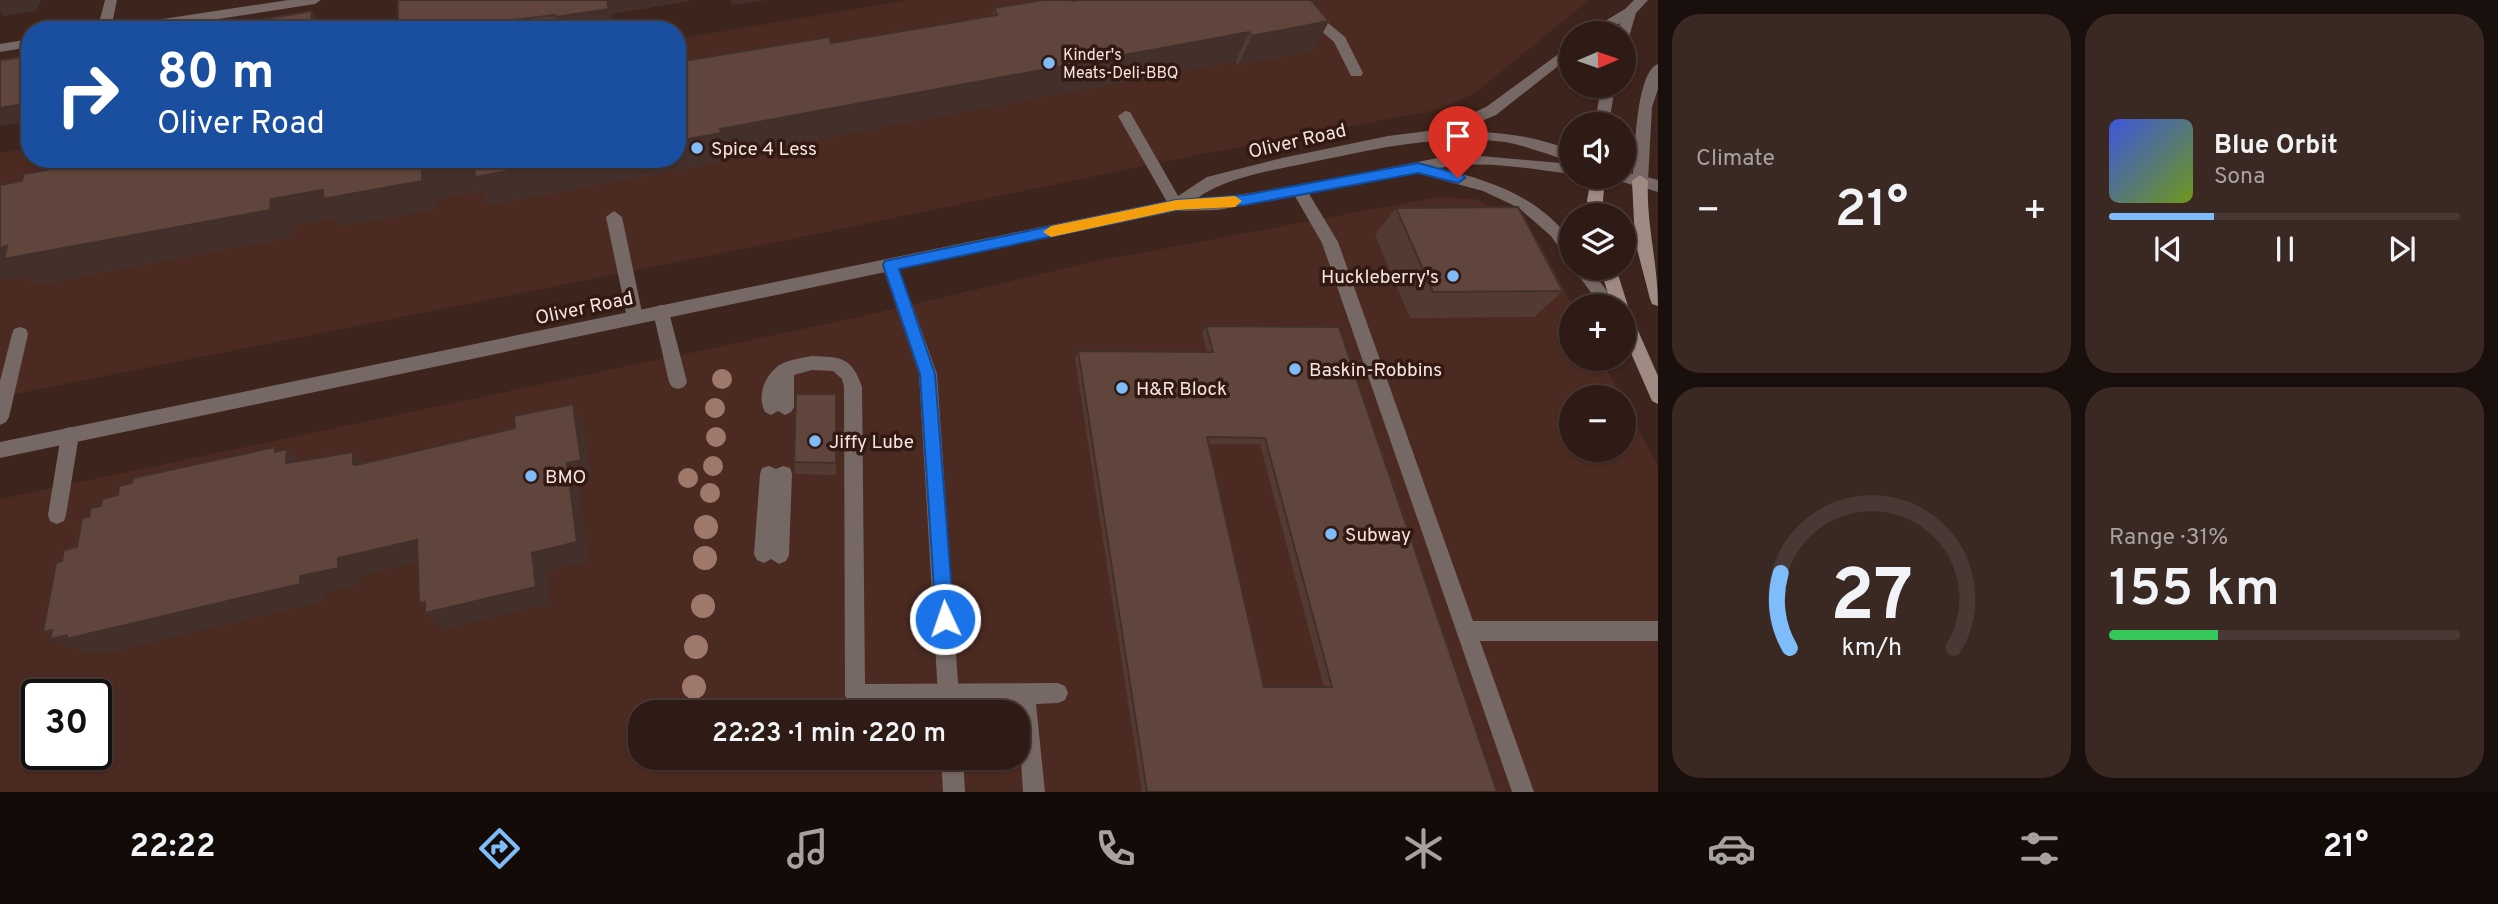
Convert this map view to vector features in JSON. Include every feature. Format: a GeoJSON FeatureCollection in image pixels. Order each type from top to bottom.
{"type":"FeatureCollection","features":[{"type":"Feature","properties":{"kind":"main road"},"geometry":{"type":"LineString","coordinates":[[1634,189],[1648,271],[1658,299]]}},
{"type":"Feature","properties":{"kind":"main road"},"geometry":{"type":"LineString","coordinates":[[1636,347],[1658,396]]}},
{"type":"Feature","properties":{"kind":"street"},"geometry":{"type":"LineString","coordinates":[[106,21],[111,0]]}},
{"type":"Feature","properties":{"kind":"street"},"geometry":{"type":"LineString","coordinates":[[176,21],[315,0]]}},
{"type":"Feature","properties":{"kind":"street"},"geometry":{"type":"LineString","coordinates":[[1292,0],[1340,40],[1356,73]]}},
{"type":"Feature","properties":{"kind":"street"},"geometry":{"type":"LineString","coordinates":[[1614,21],[1630,12],[1642,0]]}},
{"type":"Feature","properties":{"kind":"street"},"geometry":{"type":"LineString","coordinates":[[1628,21],[1630,12]]}},
{"type":"Feature","properties":{"kind":"street"},"geometry":{"type":"LineString","coordinates":[[0,48],[21,44]]}},
{"type":"Feature","properties":{"kind":"street","name":"Oliver Road"},"geometry":{"type":"LineString","coordinates":[[1434,135],[1491,111],[1559,58]]}},
{"type":"Feature","properties":{"kind":"street"},"geometry":{"type":"LineString","coordinates":[[1636,157],[1645,107],[1658,69]]}},
{"type":"Feature","properties":{"kind":"street"},"geometry":{"type":"LineString","coordinates":[[1125,116],[1176,205]]}},
{"type":"Feature","properties":{"kind":"street","name":"Oliver Road"},"geometry":{"type":"LineString","coordinates":[[1176,205],[1207,183],[1309,158],[1434,135],[1504,137],[1559,152]]}},
{"type":"Feature","properties":{"kind":"street","name":"Oliver Road"},"geometry":{"type":"LineString","coordinates":[[0,450],[1176,205],[1218,204],[1300,191],[1458,159],[1559,168]]}},
{"type":"Feature","properties":{"kind":"street","name":"Oliver Road"},"geometry":{"type":"LineString","coordinates":[[1418,168],[1479,184],[1530,205],[1559,234]]}},
{"type":"Feature","properties":{"kind":"street"},"geometry":{"type":"LineString","coordinates":[[1636,180],[1658,186]]}},
{"type":"Feature","properties":{"kind":"street"},"geometry":{"type":"LineString","coordinates":[[1300,191],[1330,242],[1523,792]]}},
{"type":"Feature","properties":{"kind":"street"},"geometry":{"type":"LineString","coordinates":[[614,217],[635,317]]}},
{"type":"Feature","properties":{"kind":"street"},"geometry":{"type":"LineString","coordinates":[[890,265],[928,374],[949,700]]}},
{"type":"Feature","properties":{"kind":"street"},"geometry":{"type":"LineString","coordinates":[[1590,280],[1601,294]]}},
{"type":"Feature","properties":{"kind":"street"},"geometry":{"type":"LineString","coordinates":[[661,312],[678,383]]}},
{"type":"Feature","properties":{"kind":"street"},"geometry":{"type":"LineString","coordinates":[[0,416],[20,334]]}},
{"type":"Feature","properties":{"kind":"street"},"geometry":{"type":"LineString","coordinates":[[778,407],[770,388],[785,370],[812,363],[837,364],[849,375],[853,387],[855,695],[914,700]]}},
{"type":"Feature","properties":{"kind":"street"},"geometry":{"type":"LineString","coordinates":[[57,515],[70,435]]}},
{"type":"Feature","properties":{"kind":"street"},"geometry":{"type":"LineString","coordinates":[[772,555],[776,474]]}},
{"type":"Feature","properties":{"kind":"street"},"geometry":{"type":"LineString","coordinates":[[1466,631],[1658,631]]}},
{"type":"Feature","properties":{"kind":"street"},"geometry":{"type":"LineString","coordinates":[[1024,693],[1034,792]]}},
{"type":"Feature","properties":{"kind":"street"},"geometry":{"type":"LineString","coordinates":[[972,700],[1024,693],[1058,693]]}},
{"type":"Feature","properties":{"kind":"street"},"geometry":{"type":"LineString","coordinates":[[953,770],[954,792]]}},
{"type":"Feature","properties":{"kind":"shaded area"},"geometry":{"type":"Polygon","coordinates":[[[910,0],[1589,0],[1563,21],[1559,21],[1559,24],[1475,93],[1442,109],[1177,159],[788,240],[0,397],[0,153],[21,150],[21,168],[686,168],[686,37],[910,0]]]}},
{"type":"Feature","properties":{"kind":"shaded area"},"geometry":{"type":"Polygon","coordinates":[[[1438,197],[1476,199],[1520,222],[1536,237],[1567,294],[1559,294],[1559,371],[1608,371],[1615,385],[1559,385],[1559,462],[1636,462],[1636,425],[1658,466],[1658,792],[0,792],[0,499],[859,317],[1092,262],[1438,197]]]}},
{"type":"Feature","properties":{"kind":"building"},"geometry":{"type":"Polygon","coordinates":[[[398,0],[607,0],[609,9],[504,21],[398,21],[398,0]]]}},
{"type":"Feature","properties":{"kind":"building"},"geometry":{"type":"Polygon","coordinates":[[[1043,0],[1311,0],[1329,21],[1252,36],[1249,32],[720,129],[722,133],[686,139],[686,61],[829,37],[831,43],[997,15],[994,8],[1043,0]]]}},
{"type":"Feature","properties":{"kind":"building"},"geometry":{"type":"Polygon","coordinates":[[[312,11],[311,21],[253,21],[312,11]]]}},
{"type":"Feature","properties":{"kind":"building"},"geometry":{"type":"Polygon","coordinates":[[[21,57],[21,104],[0,108],[0,60],[21,57]]]}},
{"type":"Feature","properties":{"kind":"building"},"geometry":{"type":"Polygon","coordinates":[[[58,168],[439,168],[422,171],[422,181],[323,199],[323,190],[271,199],[270,210],[4,259],[7,246],[0,248],[0,185],[22,181],[24,174],[58,168]]]}},
{"type":"Feature","properties":{"kind":"building"},"geometry":{"type":"Polygon","coordinates":[[[474,168],[526,168],[475,177],[474,168]]]}},
{"type":"Feature","properties":{"kind":"building"},"geometry":{"type":"Polygon","coordinates":[[[1518,207],[1563,291],[1433,292],[1396,208],[1518,207]]]}},
{"type":"Feature","properties":{"kind":"building"},"geometry":{"type":"Polygon","coordinates":[[[1206,326],[1339,327],[1497,792],[1147,792],[1078,351],[1213,352],[1206,326]],[[1207,437],[1264,687],[1332,687],[1265,438],[1207,437]]]}},
{"type":"Feature","properties":{"kind":"building","name":"Jiffy Lube"},"geometry":{"type":"Polygon","coordinates":[[[796,394],[836,394],[836,463],[794,462],[796,394]]]}},
{"type":"Feature","properties":{"kind":"building"},"geometry":{"type":"Polygon","coordinates":[[[573,404],[581,460],[567,463],[577,542],[532,553],[536,587],[425,613],[425,602],[419,603],[417,540],[338,558],[338,568],[300,576],[300,584],[66,639],[67,635],[50,639],[52,630],[43,632],[56,563],[62,561],[64,550],[77,547],[82,518],[89,517],[91,508],[101,506],[102,499],[118,495],[119,486],[132,483],[133,478],[275,447],[275,452],[287,449],[286,463],[353,452],[353,464],[356,465],[515,428],[514,416],[573,404]]]}},
{"type":"Feature","properties":{"kind":"slow traffic"},"geometry":{"type":"LineString","coordinates":[[1051,232],[1176,205],[1235,201]]}},
{"type":"Feature","properties":{"kind":"place","name":"Kinder's Meats-Deli-BBQ"},"geometry":{"type":"Point","coordinates":[1049,63]}},
{"type":"Feature","properties":{"kind":"place","name":"Spice 4 Less"},"geometry":{"type":"Point","coordinates":[697,148]}},
{"type":"Feature","properties":{"kind":"place","name":"Huckleberry's"},"geometry":{"type":"Point","coordinates":[1453,276]}},
{"type":"Feature","properties":{"kind":"place","name":"Baskin-Robbins"},"geometry":{"type":"Point","coordinates":[1295,369]}},
{"type":"Feature","properties":{"kind":"place","name":"H&R Block"},"geometry":{"type":"Point","coordinates":[1122,388]}},
{"type":"Feature","properties":{"kind":"place","name":"Jiffy Lube"},"geometry":{"type":"Point","coordinates":[815,441]}},
{"type":"Feature","properties":{"kind":"place","name":"BMO"},"geometry":{"type":"Point","coordinates":[531,476]}},
{"type":"Feature","properties":{"kind":"place","name":"Subway"},"geometry":{"type":"Point","coordinates":[1331,534]}},
{"type":"Feature","properties":{"kind":"route"},"geometry":{"type":"LineString","coordinates":[[945,619],[928,374],[890,265],[1176,205],[1245,200],[1418,168],[1458,178]]}}]}
